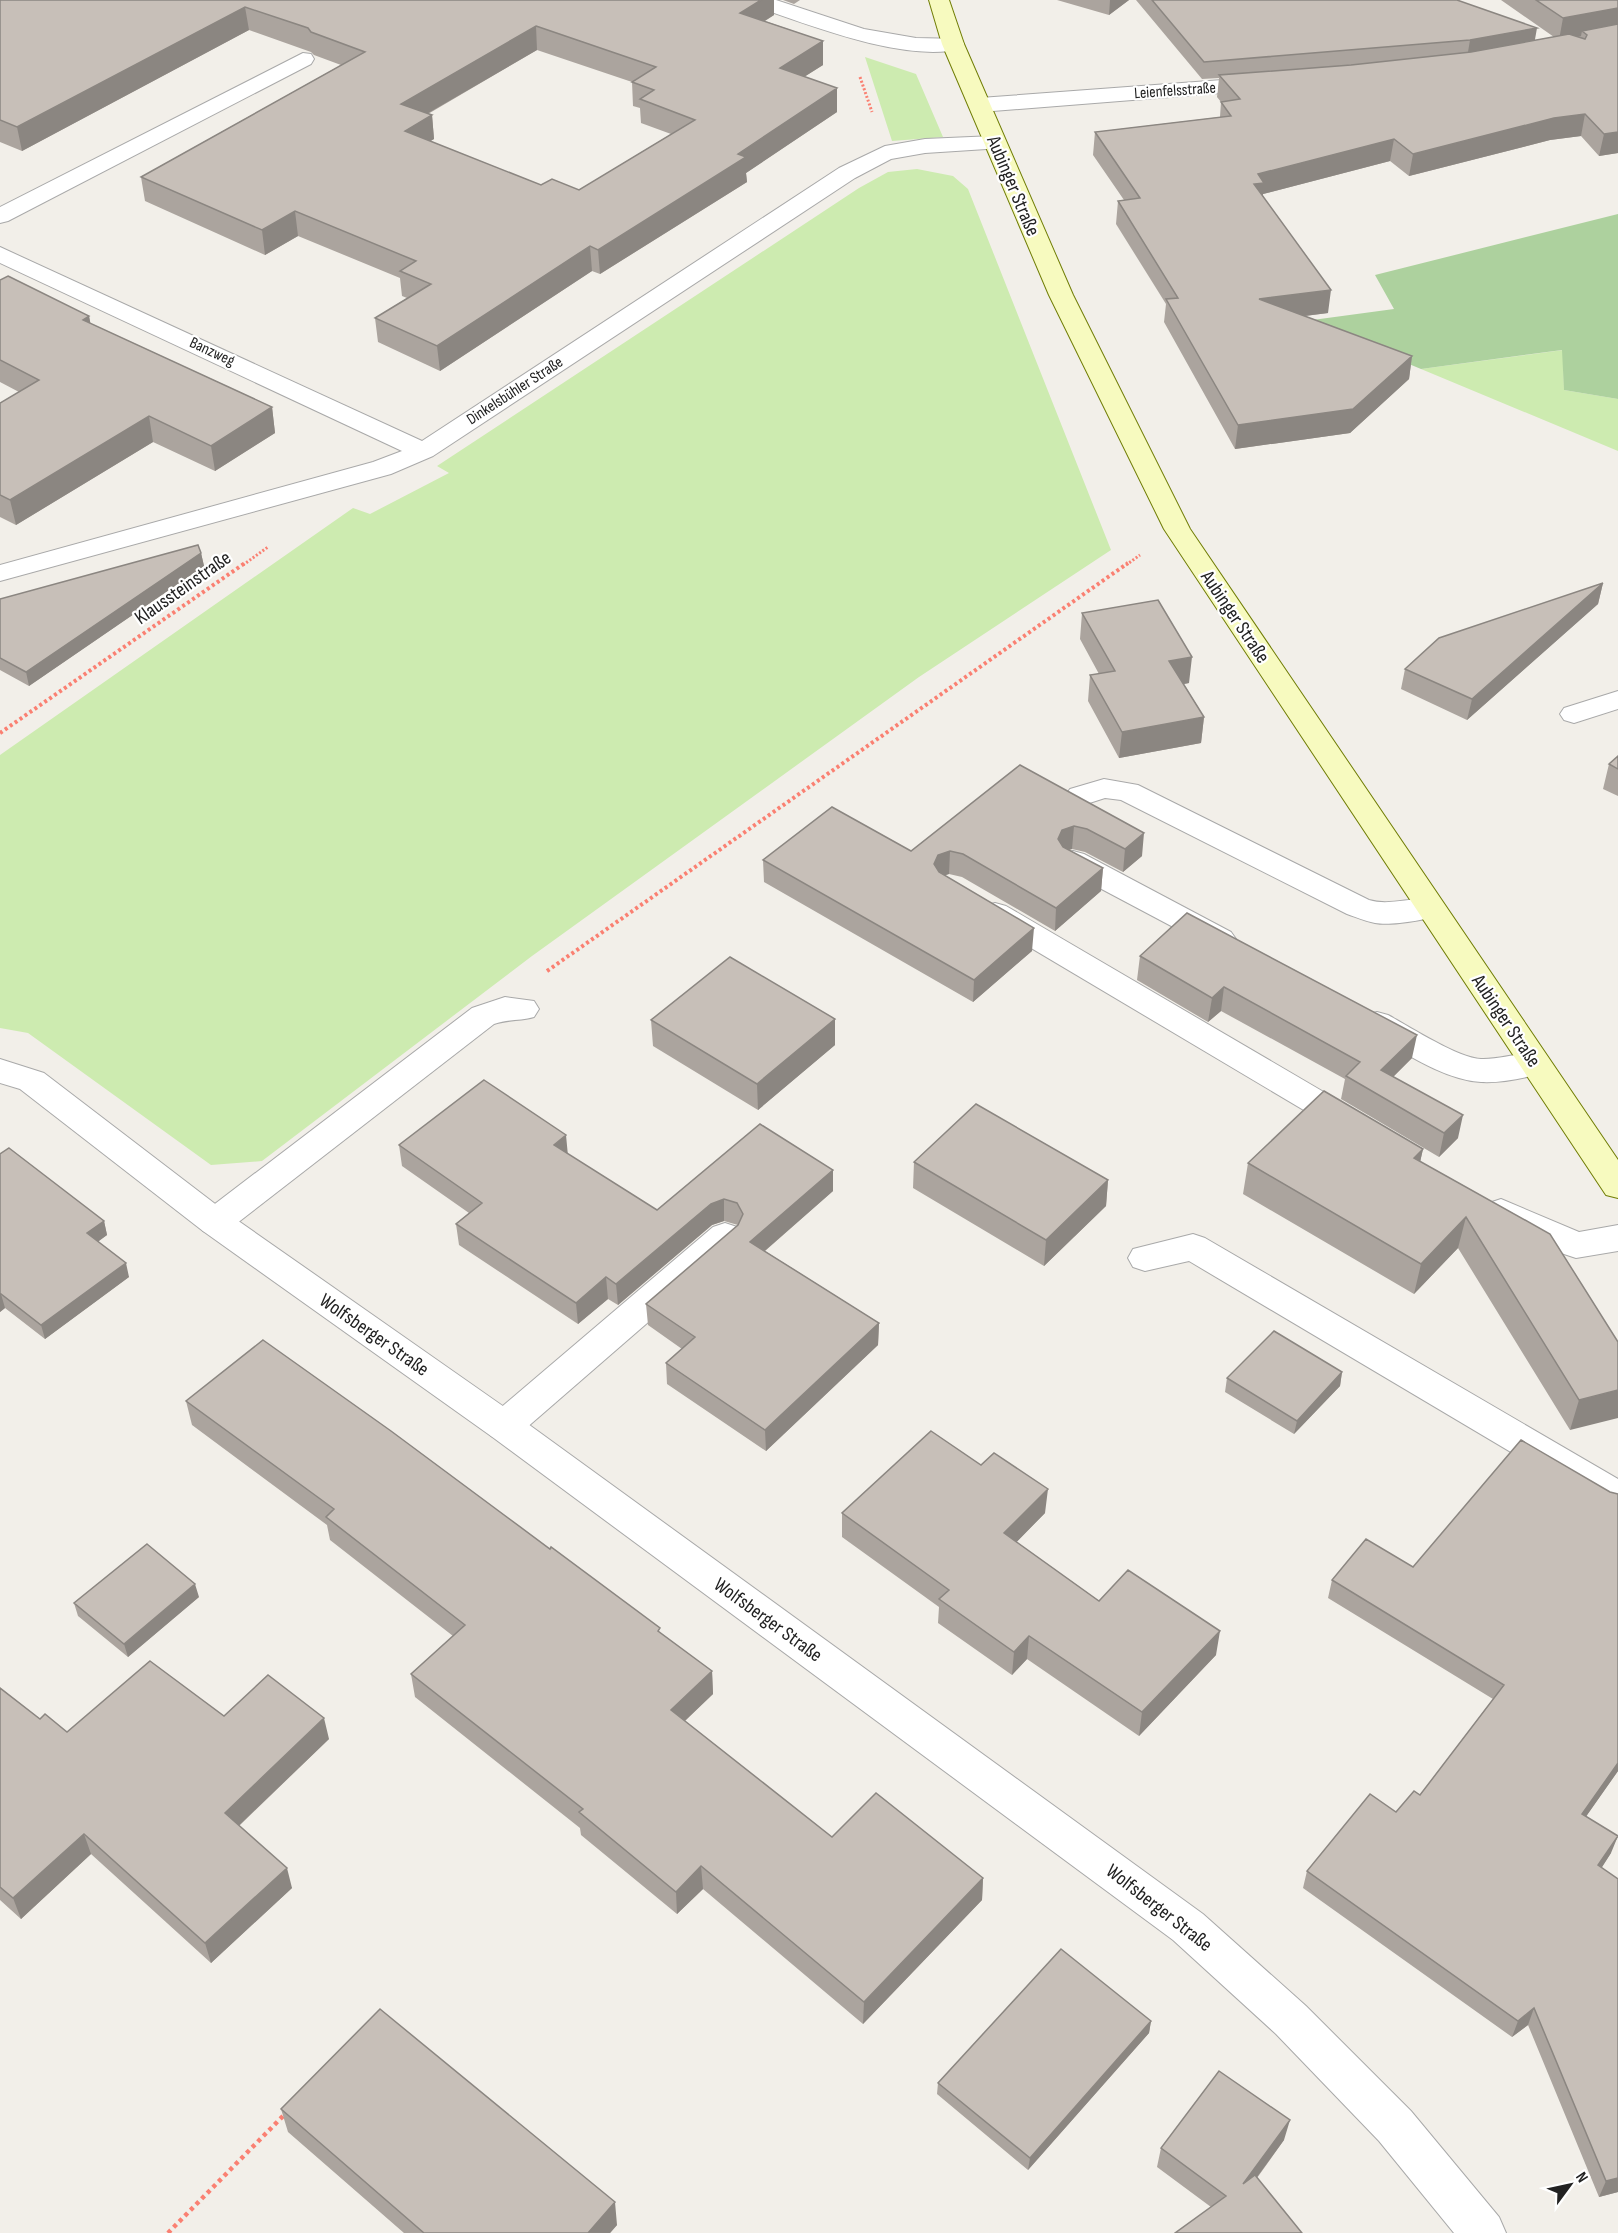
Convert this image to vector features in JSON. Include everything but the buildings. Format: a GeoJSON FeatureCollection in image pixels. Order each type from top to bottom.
{"type":"FeatureCollection","features":[{"type":"Feature","properties":{"kind":"main road","name":"Aubinger Straße"},"geometry":{"type":"LineString","coordinates":[[939,0],[953,44],[1061,295],[1177,529],[1618,1186]]}},
{"type":"Feature","properties":{"kind":"street"},"geometry":{"type":"LineString","coordinates":[[755,0],[860,34],[916,44],[953,44]]}},
{"type":"Feature","properties":{"kind":"street"},"geometry":{"type":"LineString","coordinates":[[0,216],[303,59]]}},
{"type":"Feature","properties":{"kind":"street","name":"Leienfelsstraße"},"geometry":{"type":"LineString","coordinates":[[980,105],[1289,82]]}},
{"type":"Feature","properties":{"kind":"street","name":"Dinkelsbühler Straße"},"geometry":{"type":"LineString","coordinates":[[0,573],[382,468],[424,451],[824,187],[885,153],[925,146],[994,143]]}},
{"type":"Feature","properties":{"kind":"street","name":"Banzweg"},"geometry":{"type":"LineString","coordinates":[[0,254],[424,451]]}},
{"type":"Feature","properties":{"kind":"street"},"geometry":{"type":"LineString","coordinates":[[1574,714],[1618,700]]}},
{"type":"Feature","properties":{"kind":"street"},"geometry":{"type":"LineString","coordinates":[[1080,796],[1104,788],[1128,792],[1338,897],[1377,913],[1430,908]]}},
{"type":"Feature","properties":{"kind":"street"},"geometry":{"type":"LineString","coordinates":[[1073,861],[1249,955]]}},
{"type":"Feature","properties":{"kind":"street"},"geometry":{"type":"LineString","coordinates":[[970,898],[1380,1140]]}},
{"type":"Feature","properties":{"kind":"street"},"geometry":{"type":"LineString","coordinates":[[214,1222],[483,1016],[505,1008],[523,1010]]}},
{"type":"Feature","properties":{"kind":"street"},"geometry":{"type":"LineString","coordinates":[[1353,1010],[1457,1066],[1481,1071],[1534,1064]]}},
{"type":"Feature","properties":{"kind":"street","name":"Wolfsberger Straße"},"geometry":{"type":"LineString","coordinates":[[0,1071],[32,1081],[214,1222],[504,1426],[1188,1927],[1291,2020],[1395,2126],[1483,2233]]}},
{"type":"Feature","properties":{"kind":"street"},"geometry":{"type":"LineString","coordinates":[[1472,1195],[1503,1213],[1576,1245],[1618,1238]]}},
{"type":"Feature","properties":{"kind":"street"},"geometry":{"type":"LineString","coordinates":[[504,1426],[725,1236]]}},
{"type":"Feature","properties":{"kind":"street"},"geometry":{"type":"LineString","coordinates":[[1145,1258],[1192,1247],[1452,1402],[1618,1497]]}},
{"type":"Feature","properties":{"kind":"path"},"geometry":{"type":"LineString","coordinates":[[860,34],[852,52],[885,153]]}},
{"type":"Feature","properties":{"kind":"path"},"geometry":{"type":"LineString","coordinates":[[483,1016],[1177,529]]}},
{"type":"Feature","properties":{"kind":"path","name":"Klaussteinstraße"},"geometry":{"type":"LineString","coordinates":[[0,733],[270,546]]}},
{"type":"Feature","properties":{"kind":"path"},"geometry":{"type":"LineString","coordinates":[[168,2233],[292,2108]]}},
{"type":"Feature","properties":{"kind":"green space"},"geometry":{"type":"Polygon","coordinates":[[[865,57],[916,74],[943,137],[892,141],[865,57]]]}},
{"type":"Feature","properties":{"kind":"green space"},"geometry":{"type":"Polygon","coordinates":[[[917,169],[953,176],[968,189],[1111,550],[919,677],[532,956],[262,1161],[211,1165],[28,1033],[0,1028],[0,755],[353,508],[370,514],[449,473],[437,466],[859,188],[888,172],[917,169]]]}},
{"type":"Feature","properties":{"kind":"green space"},"geometry":{"type":"Polygon","coordinates":[[[1618,214],[1618,399],[1564,390],[1562,350],[1421,369],[1305,321],[1394,309],[1375,275],[1618,214]]]}},
{"type":"Feature","properties":{"kind":"green space"},"geometry":{"type":"Polygon","coordinates":[[[1563,350],[1564,390],[1618,399],[1618,451],[1421,369],[1563,350]]]}}]}
